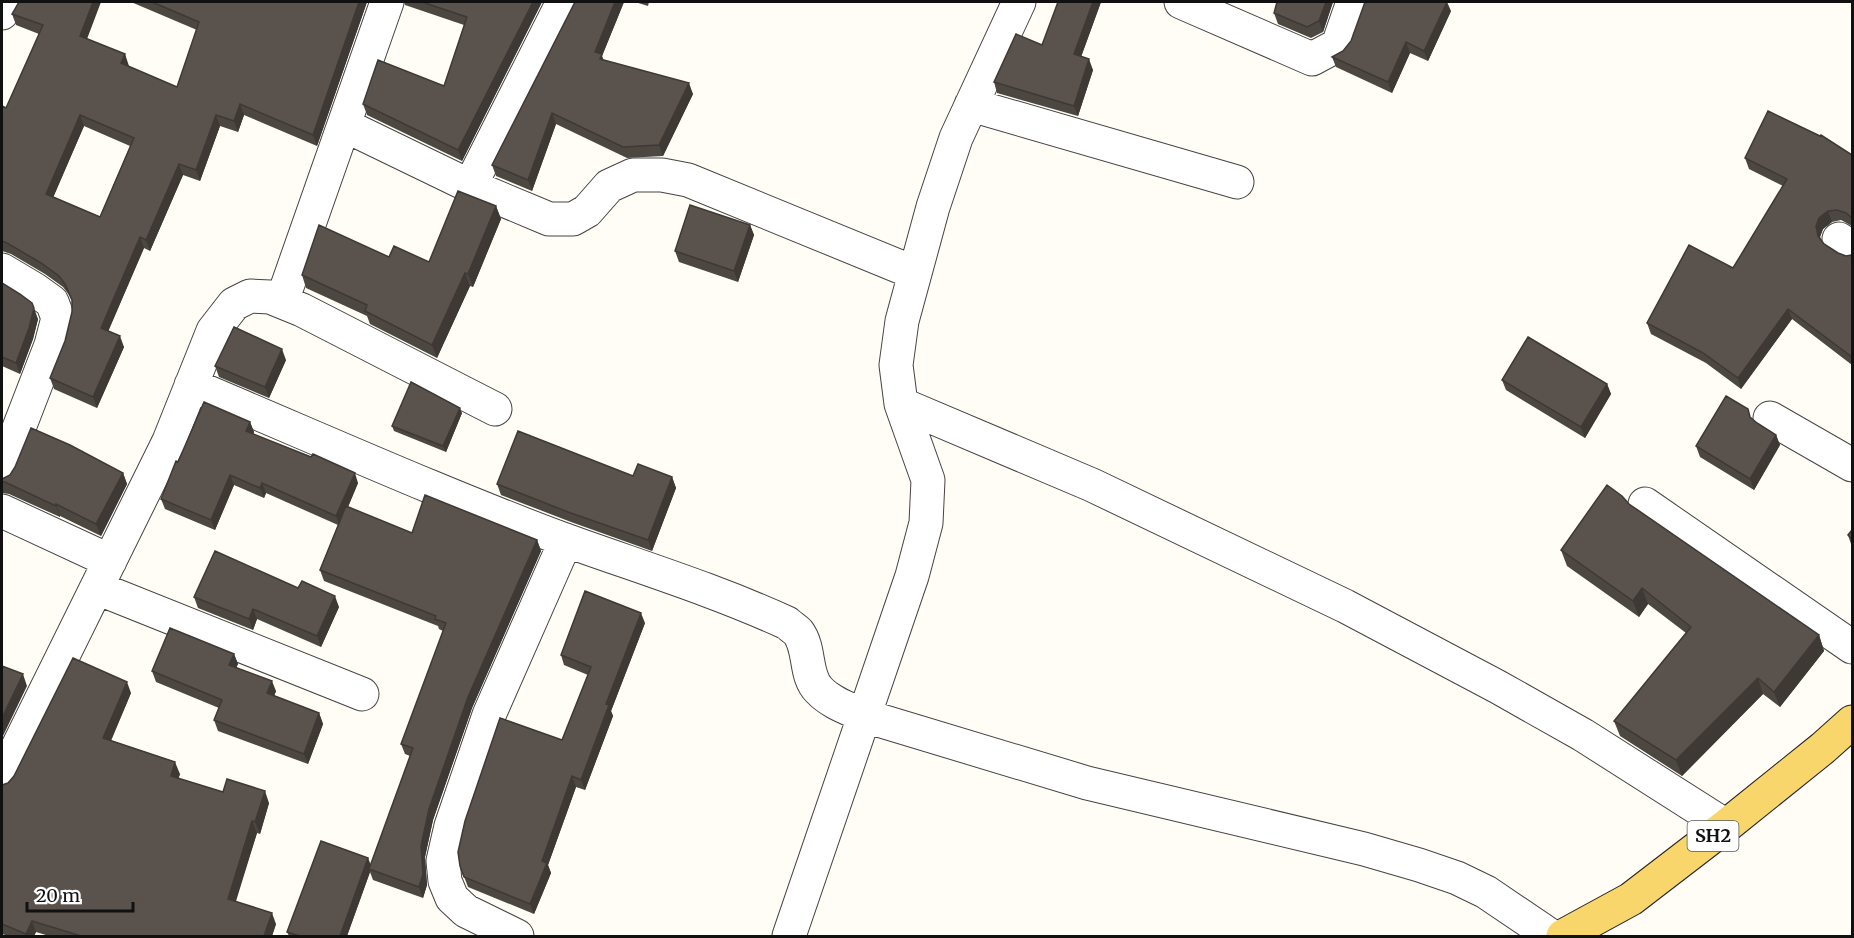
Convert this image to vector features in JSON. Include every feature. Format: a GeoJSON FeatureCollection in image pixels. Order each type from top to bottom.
{"type":"FeatureCollection","features":[{"type":"Feature","properties":{"kind":"main road","name":"SH2"},"geometry":{"type":"LineString","coordinates":[[1563,936],[1631,899],[1726,826],[1852,722]]}},
{"type":"Feature","properties":{"kind":"street"},"geometry":{"type":"LineString","coordinates":[[2,13],[7,2]]}},
{"type":"Feature","properties":{"kind":"street"},"geometry":{"type":"LineString","coordinates":[[282,301],[387,2]]}},
{"type":"Feature","properties":{"kind":"street"},"geometry":{"type":"LineString","coordinates":[[470,186],[562,2]]}},
{"type":"Feature","properties":{"kind":"street"},"geometry":{"type":"LineString","coordinates":[[789,936],[912,576],[926,523],[928,480],[901,404],[896,365],[902,321],[933,207],[956,138],[1019,2]]}},
{"type":"Feature","properties":{"kind":"street"},"geometry":{"type":"LineString","coordinates":[[1181,2],[1312,59],[1338,45],[1353,2]]}},
{"type":"Feature","properties":{"kind":"street"},"geometry":{"type":"LineString","coordinates":[[971,105],[1237,182]]}},
{"type":"Feature","properties":{"kind":"street"},"geometry":{"type":"LineString","coordinates":[[344,125],[470,186],[549,219],[573,219],[587,211],[609,186],[633,175],[662,175],[688,180],[915,273]]}},
{"type":"Feature","properties":{"kind":"street"},"geometry":{"type":"LineString","coordinates":[[2,270],[52,302],[58,318],[51,345],[2,472]]}},
{"type":"Feature","properties":{"kind":"street"},"geometry":{"type":"LineString","coordinates":[[2,779],[169,441],[213,331],[234,304],[250,297],[270,297],[282,301],[495,409]]}},
{"type":"Feature","properties":{"kind":"street"},"geometry":{"type":"LineString","coordinates":[[190,385],[491,511],[703,588],[787,623],[799,633],[806,649],[809,671],[818,690],[865,716],[1087,783],[1364,849],[1419,865],[1457,878],[1486,892],[1551,936]]}},
{"type":"Feature","properties":{"kind":"street"},"geometry":{"type":"LineString","coordinates":[[901,404],[1092,485],[1345,606],[1583,735],[1726,826]]}},
{"type":"Feature","properties":{"kind":"street"},"geometry":{"type":"LineString","coordinates":[[1770,418],[1852,465]]}},
{"type":"Feature","properties":{"kind":"street"},"geometry":{"type":"LineString","coordinates":[[1645,504],[1852,647]]}},
{"type":"Feature","properties":{"kind":"street"},"geometry":{"type":"LineString","coordinates":[[2,511],[104,574],[362,694]]}},
{"type":"Feature","properties":{"kind":"street"},"geometry":{"type":"LineString","coordinates":[[517,936],[466,911],[453,898],[445,882],[443,861],[451,826],[489,715],[566,540]]}},
{"type":"Feature","properties":{"kind":"building"},"geometry":{"type":"Polygon","coordinates":[[[19,2],[93,2],[80,36],[125,54],[121,63],[177,87],[199,22],[152,2],[359,2],[313,135],[240,104],[234,121],[216,115],[196,170],[179,164],[146,240],[140,237],[101,328],[120,336],[93,397],[50,378],[65,341],[72,312],[72,300],[65,284],[59,276],[41,263],[2,241],[2,106],[6,108],[43,25],[12,14],[19,2]],[[80,115],[46,194],[100,217],[134,138],[80,115]]]}},
{"type":"Feature","properties":{"kind":"building"},"geometry":{"type":"Polygon","coordinates":[[[422,2],[533,2],[458,150],[363,104],[378,60],[444,86],[467,17],[422,2]]]}},
{"type":"Feature","properties":{"kind":"building"},"geometry":{"type":"Polygon","coordinates":[[[575,2],[615,2],[595,52],[602,54],[600,59],[689,83],[659,145],[623,147],[552,113],[528,180],[492,165],[575,2]]]}},
{"type":"Feature","properties":{"kind":"building"},"geometry":{"type":"Polygon","coordinates":[[[1058,2],[1093,2],[1074,54],[1089,59],[1074,106],[994,82],[1016,34],[1042,45],[1058,2]]]}},
{"type":"Feature","properties":{"kind":"building"},"geometry":{"type":"Polygon","coordinates":[[[1277,2],[1326,2],[1319,21],[1307,27],[1274,13],[1277,2]]]}},
{"type":"Feature","properties":{"kind":"building"},"geometry":{"type":"Polygon","coordinates":[[[1365,2],[1447,2],[1424,51],[1406,42],[1388,82],[1332,57],[1343,51],[1351,41],[1365,2]]]}},
{"type":"Feature","properties":{"kind":"building"},"geometry":{"type":"Polygon","coordinates":[[[1768,111],[1821,135],[1852,155],[1852,218],[1837,210],[1828,211],[1819,218],[1816,226],[1818,236],[1824,244],[1838,253],[1846,256],[1852,255],[1852,357],[1788,309],[1738,378],[1703,353],[1647,323],[1689,245],[1733,268],[1787,179],[1745,158],[1768,111]]]}},
{"type":"Feature","properties":{"kind":"building"},"geometry":{"type":"Polygon","coordinates":[[[458,191],[496,206],[468,274],[465,273],[432,345],[365,311],[367,305],[302,275],[319,225],[389,257],[394,246],[429,262],[458,191]]]}},
{"type":"Feature","properties":{"kind":"building"},"geometry":{"type":"Polygon","coordinates":[[[690,205],[750,225],[734,271],[675,251],[690,205]]]}},
{"type":"Feature","properties":{"kind":"building"},"geometry":{"type":"Polygon","coordinates":[[[2,283],[32,303],[34,308],[16,363],[2,357],[2,283]]]}},
{"type":"Feature","properties":{"kind":"building"},"geometry":{"type":"Polygon","coordinates":[[[234,327],[282,349],[265,387],[215,366],[234,327]]]}},
{"type":"Feature","properties":{"kind":"building"},"geometry":{"type":"Polygon","coordinates":[[[1528,337],[1607,384],[1581,427],[1502,380],[1528,337]]]}},
{"type":"Feature","properties":{"kind":"building"},"geometry":{"type":"Polygon","coordinates":[[[411,382],[460,408],[443,446],[392,426],[411,382]]]}},
{"type":"Feature","properties":{"kind":"building"},"geometry":{"type":"Polygon","coordinates":[[[1726,396],[1748,409],[1750,417],[1776,435],[1750,479],[1696,446],[1726,396]]]}},
{"type":"Feature","properties":{"kind":"building"},"geometry":{"type":"Polygon","coordinates":[[[204,402],[250,422],[246,431],[311,457],[313,454],[355,473],[336,516],[262,483],[260,488],[230,475],[211,520],[161,499],[204,402]]]}},
{"type":"Feature","properties":{"kind":"building"},"geometry":{"type":"Polygon","coordinates":[[[31,428],[70,445],[123,473],[96,524],[56,504],[56,506],[2,482],[2,479],[10,475],[15,467],[31,428]]]}},
{"type":"Feature","properties":{"kind":"building"},"geometry":{"type":"Polygon","coordinates":[[[518,431],[633,476],[638,464],[672,477],[648,540],[497,484],[518,431]]]}},
{"type":"Feature","properties":{"kind":"building"},"geometry":{"type":"Polygon","coordinates":[[[1607,485],[1629,504],[1819,635],[1774,692],[1758,678],[1676,760],[1614,721],[1691,627],[1642,588],[1633,601],[1561,550],[1607,485]]]}},
{"type":"Feature","properties":{"kind":"building"},"geometry":{"type":"Polygon","coordinates":[[[425,495],[537,540],[468,697],[429,809],[421,846],[423,874],[419,887],[369,869],[413,748],[401,744],[446,623],[435,619],[436,616],[320,570],[346,506],[412,533],[425,495]]]}},
{"type":"Feature","properties":{"kind":"building"},"geometry":{"type":"Polygon","coordinates":[[[215,551],[298,588],[302,581],[335,596],[317,636],[253,609],[249,619],[194,597],[215,551]]]}},
{"type":"Feature","properties":{"kind":"building"},"geometry":{"type":"Polygon","coordinates":[[[585,591],[641,613],[606,704],[609,705],[581,780],[572,776],[542,861],[547,863],[530,904],[464,877],[458,852],[465,821],[500,718],[562,740],[591,667],[561,655],[585,591]]]}},
{"type":"Feature","properties":{"kind":"building"},"geometry":{"type":"Polygon","coordinates":[[[170,628],[234,654],[229,665],[272,681],[267,693],[319,713],[304,754],[214,720],[222,700],[152,671],[170,628]]]}},
{"type":"Feature","properties":{"kind":"building"},"geometry":{"type":"Polygon","coordinates":[[[73,658],[127,682],[103,738],[175,762],[171,776],[223,792],[227,779],[265,791],[255,822],[252,821],[228,899],[272,913],[264,936],[81,936],[32,921],[26,934],[2,924],[2,785],[8,783],[14,776],[73,658]]]}},
{"type":"Feature","properties":{"kind":"building"},"geometry":{"type":"Polygon","coordinates":[[[2,666],[23,674],[2,718],[2,666]]]}},
{"type":"Feature","properties":{"kind":"building"},"geometry":{"type":"Polygon","coordinates":[[[321,841],[368,858],[340,936],[300,936],[287,932],[321,841]]]}}]}
